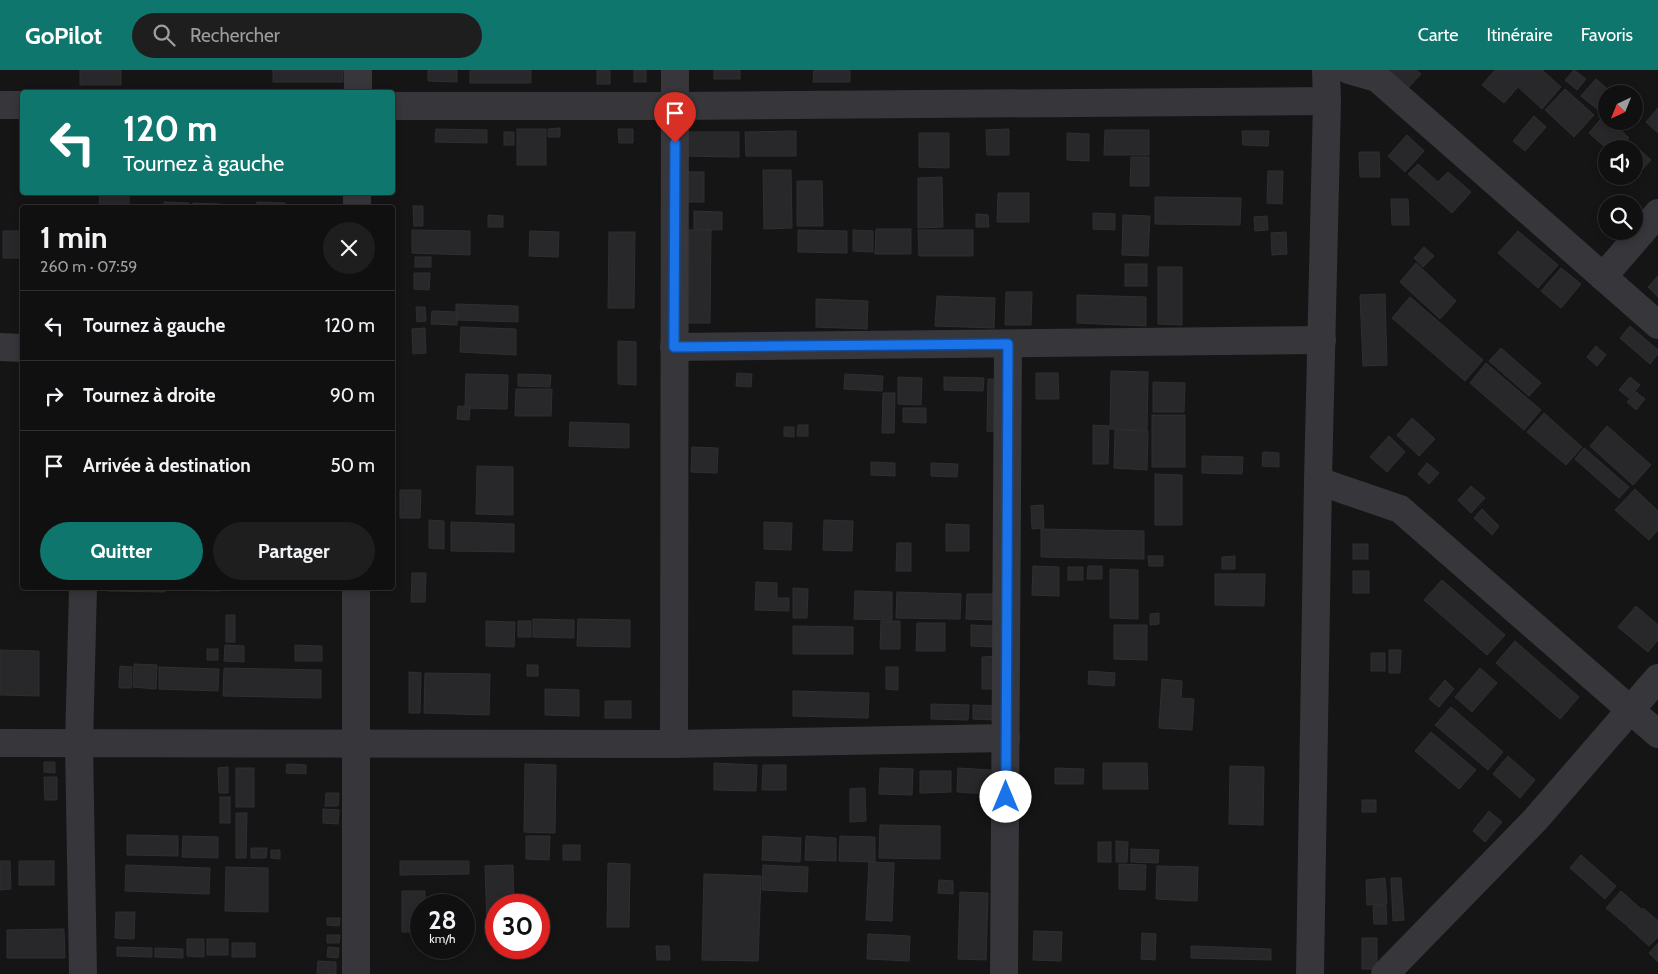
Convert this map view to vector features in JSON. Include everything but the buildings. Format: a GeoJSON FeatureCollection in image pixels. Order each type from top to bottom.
{"type":"FeatureCollection","features":[{"type":"Feature","properties":{"kind":"street"},"geometry":{"type":"LineString","coordinates":[[358,70],[358,90]]}},
{"type":"Feature","properties":{"kind":"street"},"geometry":{"type":"LineString","coordinates":[[674,744],[675,70]]}},
{"type":"Feature","properties":{"kind":"street"},"geometry":{"type":"LineString","coordinates":[[1310,974],[1318,481],[1327,101],[1326,70]]}},
{"type":"Feature","properties":{"kind":"street"},"geometry":{"type":"LineString","coordinates":[[1349,70],[1376,78],[1658,325]]}},
{"type":"Feature","properties":{"kind":"street"},"geometry":{"type":"LineString","coordinates":[[395,106],[675,106],[1327,101]]}},
{"type":"Feature","properties":{"kind":"street"},"geometry":{"type":"LineString","coordinates":[[0,105],[20,105]]}},
{"type":"Feature","properties":{"kind":"street"},"geometry":{"type":"LineString","coordinates":[[1603,277],[1658,213]]}},
{"type":"Feature","properties":{"kind":"street"},"geometry":{"type":"LineString","coordinates":[[674,347],[1322,340]]}},
{"type":"Feature","properties":{"kind":"street"},"geometry":{"type":"LineString","coordinates":[[1004,974],[1008,344]]}},
{"type":"Feature","properties":{"kind":"street"},"geometry":{"type":"LineString","coordinates":[[0,348],[20,348]]}},
{"type":"Feature","properties":{"kind":"street"},"geometry":{"type":"LineString","coordinates":[[1318,481],[1400,509],[1658,734]]}},
{"type":"Feature","properties":{"kind":"street"},"geometry":{"type":"LineString","coordinates":[[83,590],[79,744],[83,974]]}},
{"type":"Feature","properties":{"kind":"street"},"geometry":{"type":"LineString","coordinates":[[356,590],[356,974]]}},
{"type":"Feature","properties":{"kind":"street"},"geometry":{"type":"LineString","coordinates":[[1385,974],[1535,820],[1658,678]]}},
{"type":"Feature","properties":{"kind":"street"},"geometry":{"type":"LineString","coordinates":[[0,744],[674,744],[1006,738]]}},
{"type":"Feature","properties":{"kind":"route"},"geometry":{"type":"LineString","coordinates":[[675,143],[674,347],[1008,344],[1006,797]]}}]}
